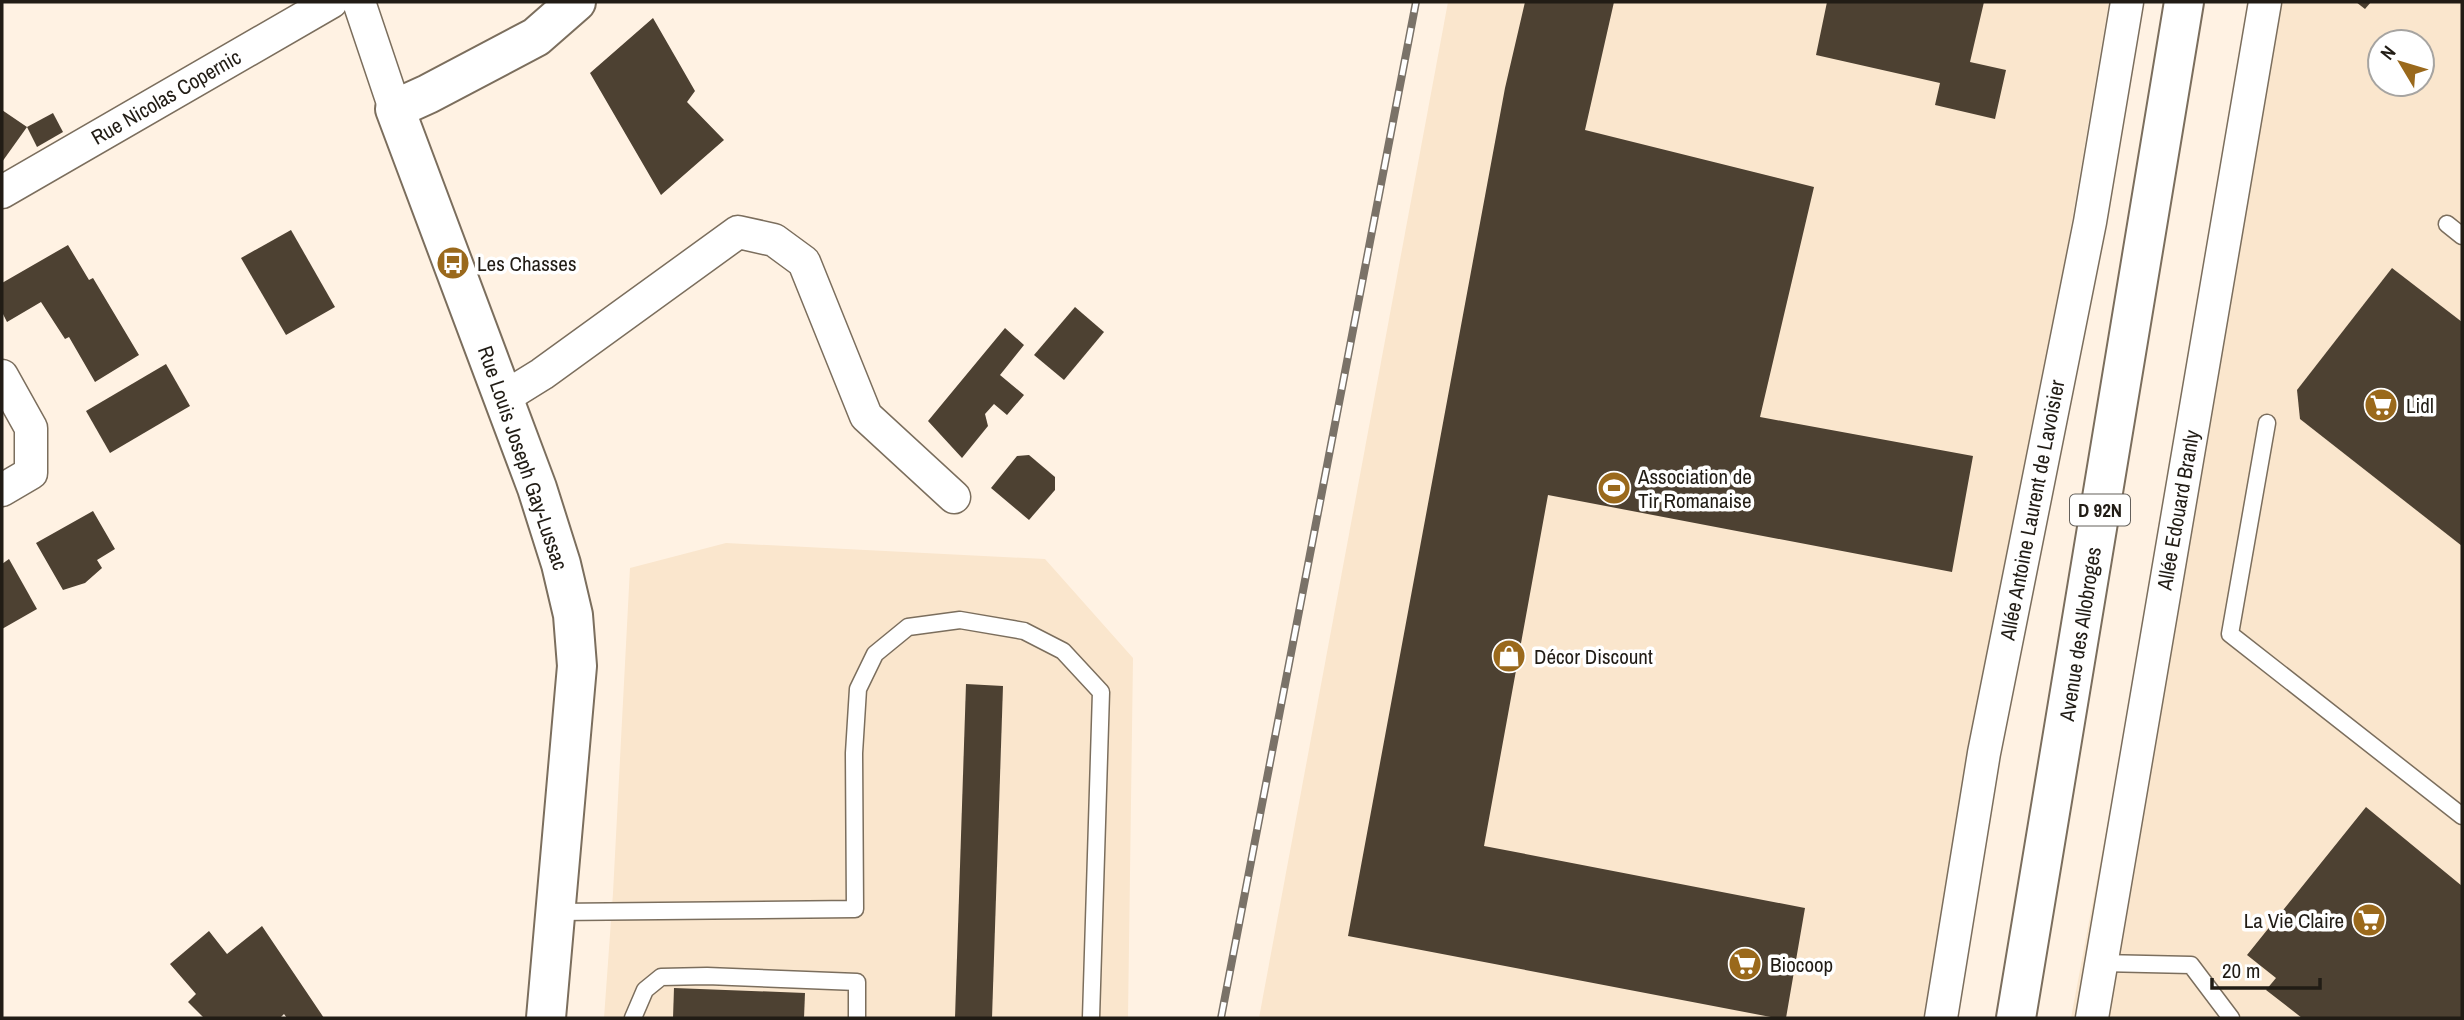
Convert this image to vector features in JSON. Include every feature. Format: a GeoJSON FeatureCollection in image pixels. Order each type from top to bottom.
{"type":"FeatureCollection","features":[{"type":"Feature","properties":{"kind":"street","name":"Rue Nicolas Copernic"},"geometry":{"type":"LineString","coordinates":[[2,192],[331,2]]}},
{"type":"Feature","properties":{"kind":"street","name":"Rue Louis Joseph Gay-Lussac"},"geometry":{"type":"LineString","coordinates":[[359,2],[395,109],[505,397],[553,539],[573,615],[576,666],[546,1018]]}},
{"type":"Feature","properties":{"kind":"street"},"geometry":{"type":"LineString","coordinates":[[395,109],[536,37],[576,2]]}},
{"type":"Feature","properties":{"kind":"street","name":"Allée Antoine Laurent de Lavoisier"},"geometry":{"type":"LineString","coordinates":[[1941,1018],[1984,753],[2090,222],[2127,2]]}},
{"type":"Feature","properties":{"kind":"street","name":"Avenue des Allobroges"},"geometry":{"type":"LineString","coordinates":[[2016,1018],[2184,2]]}},
{"type":"Feature","properties":{"kind":"street","name":"Allée Edouard Branly"},"geometry":{"type":"LineString","coordinates":[[2092,1018],[2265,2]]}},
{"type":"Feature","properties":{"kind":"street"},"geometry":{"type":"LineString","coordinates":[[505,397],[542,374],[738,232],[774,240],[804,262],[866,416],[954,497]]}},
{"type":"Feature","properties":{"kind":"street"},"geometry":{"type":"LineString","coordinates":[[2,376],[32,428],[31,473],[2,490]]}},
{"type":"Feature","properties":{"kind":"lane"},"geometry":{"type":"LineString","coordinates":[[2447,224],[2462,236]]}},
{"type":"Feature","properties":{"kind":"lane"},"geometry":{"type":"LineString","coordinates":[[2267,424],[2230,634],[2462,816]]}},
{"type":"Feature","properties":{"kind":"lane"},"geometry":{"type":"LineString","coordinates":[[556,912],[855,909],[854,752],[858,689],[876,654],[908,626],[960,620],[1024,631],[1063,651],[1101,692],[1091,1018]]}},
{"type":"Feature","properties":{"kind":"lane"},"geometry":{"type":"LineString","coordinates":[[2101,963],[2191,965],[2231,1018]]}},
{"type":"Feature","properties":{"kind":"lane"},"geometry":{"type":"LineString","coordinates":[[633,1018],[645,990],[661,977],[707,976],[858,982],[857,1018]]}},
{"type":"Feature","properties":{"kind":"shaded area"},"geometry":{"type":"Polygon","coordinates":[[[1448,2],[2109,2],[1937,1018],[1259,1018],[1448,2]]]}},
{"type":"Feature","properties":{"kind":"shaded area"},"geometry":{"type":"Polygon","coordinates":[[[2262,2],[2462,2],[2462,1018],[2071,1018],[2262,2]]]}},
{"type":"Feature","properties":{"kind":"shaded area"},"geometry":{"type":"Polygon","coordinates":[[[726,543],[1045,559],[1133,658],[1128,1018],[604,1018],[630,568],[726,543]]]}},
{"type":"Feature","properties":{"kind":"building"},"geometry":{"type":"Polygon","coordinates":[[[1525,2],[1614,2],[1585,130],[1814,187],[1760,417],[1973,456],[1952,572],[1548,495],[1484,846],[1805,908],[1786,1018],[1348,936],[1505,88],[1525,2]]]}},
{"type":"Feature","properties":{"kind":"building"},"geometry":{"type":"Polygon","coordinates":[[[1827,2],[1984,2],[1970,62],[2006,70],[1995,119],[1935,105],[1940,83],[1816,55],[1827,2]]]}},
{"type":"Feature","properties":{"kind":"building"},"geometry":{"type":"Polygon","coordinates":[[[2356,2],[2371,2],[2365,9],[2356,2]]]}},
{"type":"Feature","properties":{"kind":"building"},"geometry":{"type":"Polygon","coordinates":[[[653,18],[695,91],[687,102],[724,140],[661,195],[590,73],[653,18]]]}},
{"type":"Feature","properties":{"kind":"building"},"geometry":{"type":"Polygon","coordinates":[[[2,110],[27,127],[2,162],[2,110]]]}},
{"type":"Feature","properties":{"kind":"building"},"geometry":{"type":"Polygon","coordinates":[[[53,113],[63,132],[37,147],[27,127],[53,113]]]}},
{"type":"Feature","properties":{"kind":"building"},"geometry":{"type":"Polygon","coordinates":[[[291,230],[335,307],[286,335],[241,258],[291,230]]]}},
{"type":"Feature","properties":{"kind":"building"},"geometry":{"type":"Polygon","coordinates":[[[68,245],[89,280],[93,278],[139,355],[95,382],[69,337],[65,339],[41,302],[7,322],[2,312],[2,283],[68,245]]]}},
{"type":"Feature","properties":{"kind":"building","name":"Lidl"},"geometry":{"type":"Polygon","coordinates":[[[2392,268],[2462,322],[2462,546],[2300,419],[2297,390],[2392,268]]]}},
{"type":"Feature","properties":{"kind":"building"},"geometry":{"type":"Polygon","coordinates":[[[1075,307],[1104,332],[1064,380],[1034,355],[1075,307]]]}},
{"type":"Feature","properties":{"kind":"building"},"geometry":{"type":"Polygon","coordinates":[[[1005,328],[1024,345],[1000,375],[1024,395],[1007,415],[994,404],[985,414],[988,426],[962,458],[928,421],[1005,328]]]}},
{"type":"Feature","properties":{"kind":"building"},"geometry":{"type":"Polygon","coordinates":[[[166,364],[190,406],[110,453],[86,411],[166,364]]]}},
{"type":"Feature","properties":{"kind":"building"},"geometry":{"type":"Polygon","coordinates":[[[1029,455],[1055,477],[1055,490],[1029,520],[991,488],[1017,456],[1029,455]]]}},
{"type":"Feature","properties":{"kind":"building"},"geometry":{"type":"Polygon","coordinates":[[[93,511],[115,549],[97,560],[102,568],[85,583],[63,590],[36,543],[93,511]]]}},
{"type":"Feature","properties":{"kind":"building"},"geometry":{"type":"Polygon","coordinates":[[[9,559],[37,609],[2,629],[2,564],[9,559]]]}},
{"type":"Feature","properties":{"kind":"building"},"geometry":{"type":"Polygon","coordinates":[[[966,684],[1003,686],[992,1018],[955,1018],[966,684]]]}},
{"type":"Feature","properties":{"kind":"building","name":"La Vie Claire"},"geometry":{"type":"Polygon","coordinates":[[[2366,807],[2462,886],[2462,1018],[2302,1018],[2266,990],[2276,978],[2247,955],[2366,807]]]}},
{"type":"Feature","properties":{"kind":"building"},"geometry":{"type":"Polygon","coordinates":[[[262,926],[324,1018],[287,1018],[284,1014],[280,1018],[204,1018],[188,1002],[196,994],[170,964],[209,931],[227,954],[262,926]]]}},
{"type":"Feature","properties":{"kind":"building"},"geometry":{"type":"Polygon","coordinates":[[[674,988],[805,993],[804,1018],[673,1018],[674,988]]]}},
{"type":"Feature","properties":{"kind":"railway"},"geometry":{"type":"LineString","coordinates":[[1221,1018],[1416,2]]}},
{"type":"Feature","properties":{"kind":"place","name":"Les Chasses"},"geometry":{"type":"Point","coordinates":[453,263]}},
{"type":"Feature","properties":{"kind":"place","name":"Lidl"},"geometry":{"type":"Point","coordinates":[2381,405]}},
{"type":"Feature","properties":{"kind":"place","name":"Association de Tir Romanaise"},"geometry":{"type":"Point","coordinates":[1614,488]}},
{"type":"Feature","properties":{"kind":"place","name":"Décor Discount"},"geometry":{"type":"Point","coordinates":[1509,656]}},
{"type":"Feature","properties":{"kind":"place","name":"La Vie Claire"},"geometry":{"type":"Point","coordinates":[2369,920]}},
{"type":"Feature","properties":{"kind":"place","name":"Biocoop"},"geometry":{"type":"Point","coordinates":[1745,964]}}]}
